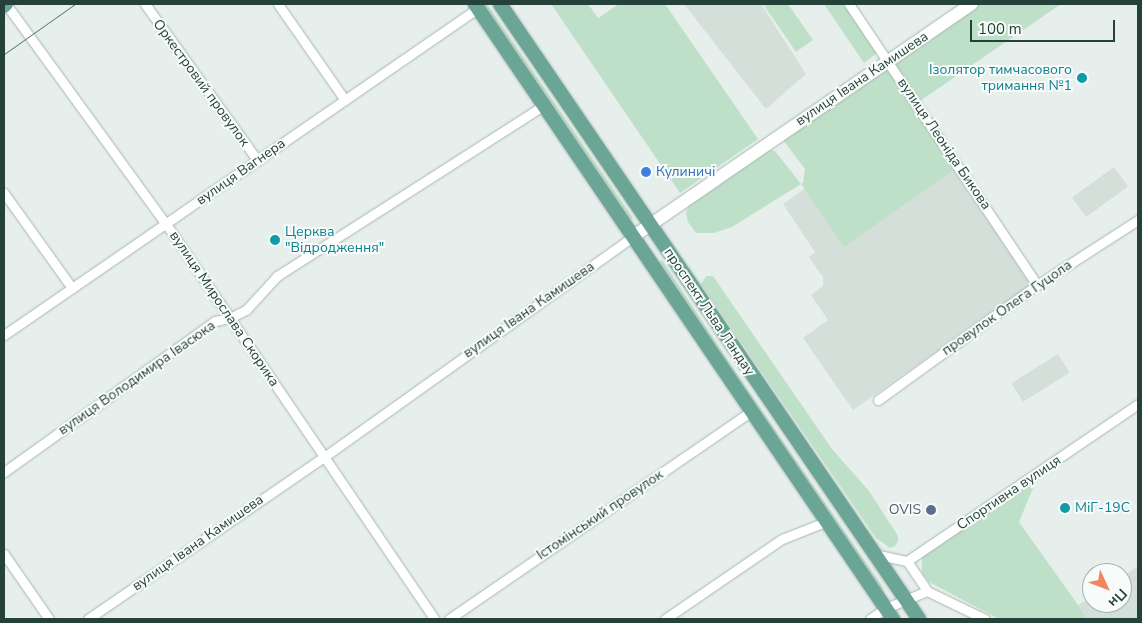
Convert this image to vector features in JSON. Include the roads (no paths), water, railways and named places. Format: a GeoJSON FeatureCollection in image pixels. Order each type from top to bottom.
{"type":"FeatureCollection","features":[{"type":"Feature","properties":{"kind":"main road","name":"проспект Льва Ландау"},"geometry":{"type":"LineString","coordinates":[[500,4],[919,619]]}},
{"type":"Feature","properties":{"kind":"main road","name":"проспект Льва Ландау"},"geometry":{"type":"LineString","coordinates":[[477,6],[889,614]]}},
{"type":"Feature","properties":{"kind":"street","name":"вулиця Мирослава Скорика"},"geometry":{"type":"LineString","coordinates":[[5,4],[166,224],[434,619]]}},
{"type":"Feature","properties":{"kind":"street","name":"Оркестровий провулок"},"geometry":{"type":"LineString","coordinates":[[145,4],[258,162]]}},
{"type":"Feature","properties":{"kind":"street"},"geometry":{"type":"LineString","coordinates":[[278,4],[345,100]]}},
{"type":"Feature","properties":{"kind":"street","name":"вулиця Леоніда Бикова"},"geometry":{"type":"LineString","coordinates":[[849,4],[1038,285]]}},
{"type":"Feature","properties":{"kind":"street","name":"вулиця Івана Камишева"},"geometry":{"type":"LineString","coordinates":[[88,619],[324,456],[634,236],[972,4]]}},
{"type":"Feature","properties":{"kind":"street","name":"вулиця Вагнера"},"geometry":{"type":"LineString","coordinates":[[4,335],[258,162],[477,6]]}},
{"type":"Feature","properties":{"kind":"street","name":"вулиця Володимира Івасюка"},"geometry":{"type":"LineString","coordinates":[[4,472],[215,321],[230,318],[246,310],[277,276],[544,105]]}},
{"type":"Feature","properties":{"kind":"street"},"geometry":{"type":"LineString","coordinates":[[4,193],[72,288]]}},
{"type":"Feature","properties":{"kind":"street","name":"провулок Олега Гуцола"},"geometry":{"type":"LineString","coordinates":[[878,400],[1038,285],[1138,220]]}},
{"type":"Feature","properties":{"kind":"street","name":"Спортивна вулиця"},"geometry":{"type":"LineString","coordinates":[[907,561],[1138,404]]}},
{"type":"Feature","properties":{"kind":"street","name":"Істомінський провулок"},"geometry":{"type":"LineString","coordinates":[[448,619],[752,411]]}},
{"type":"Feature","properties":{"kind":"street"},"geometry":{"type":"LineString","coordinates":[[665,619],[782,539],[825,522]]}},
{"type":"Feature","properties":{"kind":"street"},"geometry":{"type":"LineString","coordinates":[[4,554],[49,619]]}},
{"type":"Feature","properties":{"kind":"street"},"geometry":{"type":"LineString","coordinates":[[873,554],[907,561],[927,591],[984,619]]}},
{"type":"Feature","properties":{"kind":"street"},"geometry":{"type":"LineString","coordinates":[[870,619],[889,614],[905,599],[927,591]]}},
{"type":"Feature","properties":{"kind":"tram line"},"geometry":{"type":"LineString","coordinates":[[4,54],[75,4]]}},
{"type":"Feature","properties":{"kind":"place","name":"Ізолятор тимчасового тримання №1"},"geometry":{"type":"Point","coordinates":[1082,78]}},
{"type":"Feature","properties":{"kind":"place","name":"Кулиничі"},"geometry":{"type":"Point","coordinates":[646,172]}},
{"type":"Feature","properties":{"kind":"place","name":"Церква \"Відродження\""},"geometry":{"type":"Point","coordinates":[275,240]}},
{"type":"Feature","properties":{"kind":"place","name":"МіГ-19С"},"geometry":{"type":"Point","coordinates":[1065,508]}},
{"type":"Feature","properties":{"kind":"place","name":"OVIS"},"geometry":{"type":"Point","coordinates":[931,510]}}]}
